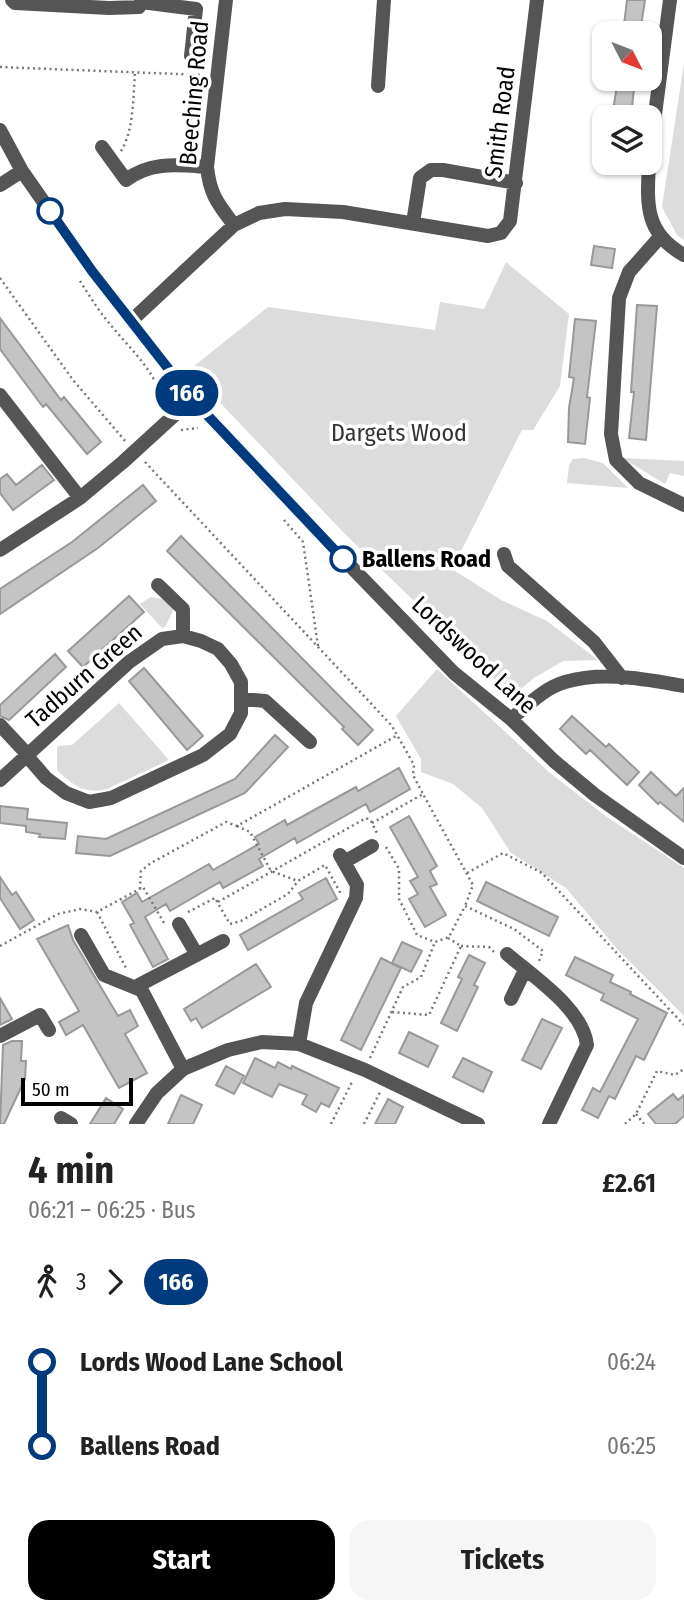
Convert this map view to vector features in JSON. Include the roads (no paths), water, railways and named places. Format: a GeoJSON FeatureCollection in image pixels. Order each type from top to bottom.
{"type":"FeatureCollection","features":[{"type":"Feature","properties":{"kind":"street"},"geometry":{"type":"LineString","coordinates":[[12,0],[15,3],[109,8],[139,7],[141,1],[196,9],[191,56]]}},
{"type":"Feature","properties":{"kind":"street","name":"Beeching Road"},"geometry":{"type":"LineString","coordinates":[[226,0],[207,167],[209,187],[214,198],[234,225]]}},
{"type":"Feature","properties":{"kind":"street"},"geometry":{"type":"LineString","coordinates":[[377,86],[384,0]]}},
{"type":"Feature","properties":{"kind":"street","name":"Smith Road"},"geometry":{"type":"LineString","coordinates":[[413,223],[488,236],[501,233],[510,221],[537,0]]}},
{"type":"Feature","properties":{"kind":"street"},"geometry":{"type":"LineString","coordinates":[[656,105],[670,0]]}},
{"type":"Feature","properties":{"kind":"street","name":"Lordswood Lane"},"geometry":{"type":"LineString","coordinates":[[0,130],[22,171],[92,271],[192,399],[454,673],[511,719],[595,796],[684,858]]}},
{"type":"Feature","properties":{"kind":"street"},"geometry":{"type":"LineString","coordinates":[[102,148],[134,193]]}},
{"type":"Feature","properties":{"kind":"street"},"geometry":{"type":"LineString","coordinates":[[126,180],[153,166],[173,164],[207,167]]}},
{"type":"Feature","properties":{"kind":"street"},"geometry":{"type":"LineString","coordinates":[[131,321],[234,225],[259,213],[285,209],[343,212],[413,223],[420,178],[431,170],[516,183]]}},
{"type":"Feature","properties":{"kind":"street"},"geometry":{"type":"LineString","coordinates":[[0,186],[22,171]]}},
{"type":"Feature","properties":{"kind":"street"},"geometry":{"type":"LineString","coordinates":[[648,175],[647,202],[653,223],[660,237],[684,255]]}},
{"type":"Feature","properties":{"kind":"street"},"geometry":{"type":"LineString","coordinates":[[660,237],[629,272],[619,298],[611,433],[616,460],[639,483],[684,505]]}},
{"type":"Feature","properties":{"kind":"street"},"geometry":{"type":"LineString","coordinates":[[0,395],[80,498]]}},
{"type":"Feature","properties":{"kind":"street"},"geometry":{"type":"LineString","coordinates":[[3,542],[80,498],[192,399]]}},
{"type":"Feature","properties":{"kind":"street"},"geometry":{"type":"LineString","coordinates":[[504,554],[508,566],[594,642],[622,678]]}},
{"type":"Feature","properties":{"kind":"street"},"geometry":{"type":"LineString","coordinates":[[159,585],[183,609],[183,636]]}},
{"type":"Feature","properties":{"kind":"street","name":"Tadburn Green"},"geometry":{"type":"LineString","coordinates":[[0,780],[129,662],[162,639],[183,636],[201,640],[218,649],[241,682],[241,713],[230,734],[203,755],[111,798],[89,802],[66,793],[46,778],[27,756]]}},
{"type":"Feature","properties":{"kind":"street"},"geometry":{"type":"LineString","coordinates":[[511,719],[540,695],[564,682],[596,678],[636,678],[684,686]]}},
{"type":"Feature","properties":{"kind":"street"},"geometry":{"type":"LineString","coordinates":[[242,699],[265,701],[310,743]]}},
{"type":"Feature","properties":{"kind":"street"},"geometry":{"type":"LineString","coordinates":[[0,725],[27,756]]}},
{"type":"Feature","properties":{"kind":"street"},"geometry":{"type":"LineString","coordinates":[[299,1044],[306,1003],[356,898],[357,885],[342,859],[372,846]]}},
{"type":"Feature","properties":{"kind":"street"},"geometry":{"type":"LineString","coordinates":[[176,921],[197,955]]}},
{"type":"Feature","properties":{"kind":"street"},"geometry":{"type":"LineString","coordinates":[[81,936],[104,975],[140,988],[183,1069]]}},
{"type":"Feature","properties":{"kind":"street"},"geometry":{"type":"LineString","coordinates":[[140,988],[223,942]]}},
{"type":"Feature","properties":{"kind":"street"},"geometry":{"type":"LineString","coordinates":[[509,956],[566,1005],[586,1030],[587,1045],[550,1124]]}},
{"type":"Feature","properties":{"kind":"street"},"geometry":{"type":"LineString","coordinates":[[512,999],[529,973]]}},
{"type":"Feature","properties":{"kind":"street"},"geometry":{"type":"LineString","coordinates":[[0,1036],[40,1015],[49,1030]]}},
{"type":"Feature","properties":{"kind":"street"},"geometry":{"type":"LineString","coordinates":[[136,1124],[157,1093],[183,1069],[228,1050],[262,1042],[299,1044],[362,1068],[461,1120],[478,1124]]}},
{"type":"Feature","properties":{"kind":"place","name":"Ballens Road"},"geometry":{"type":"Point","coordinates":[343,559]}},
{"type":"Feature","properties":{"kind":"park label","name":"Dargets Wood"},"geometry":{"type":"Point","coordinates":[399,433]}}]}
